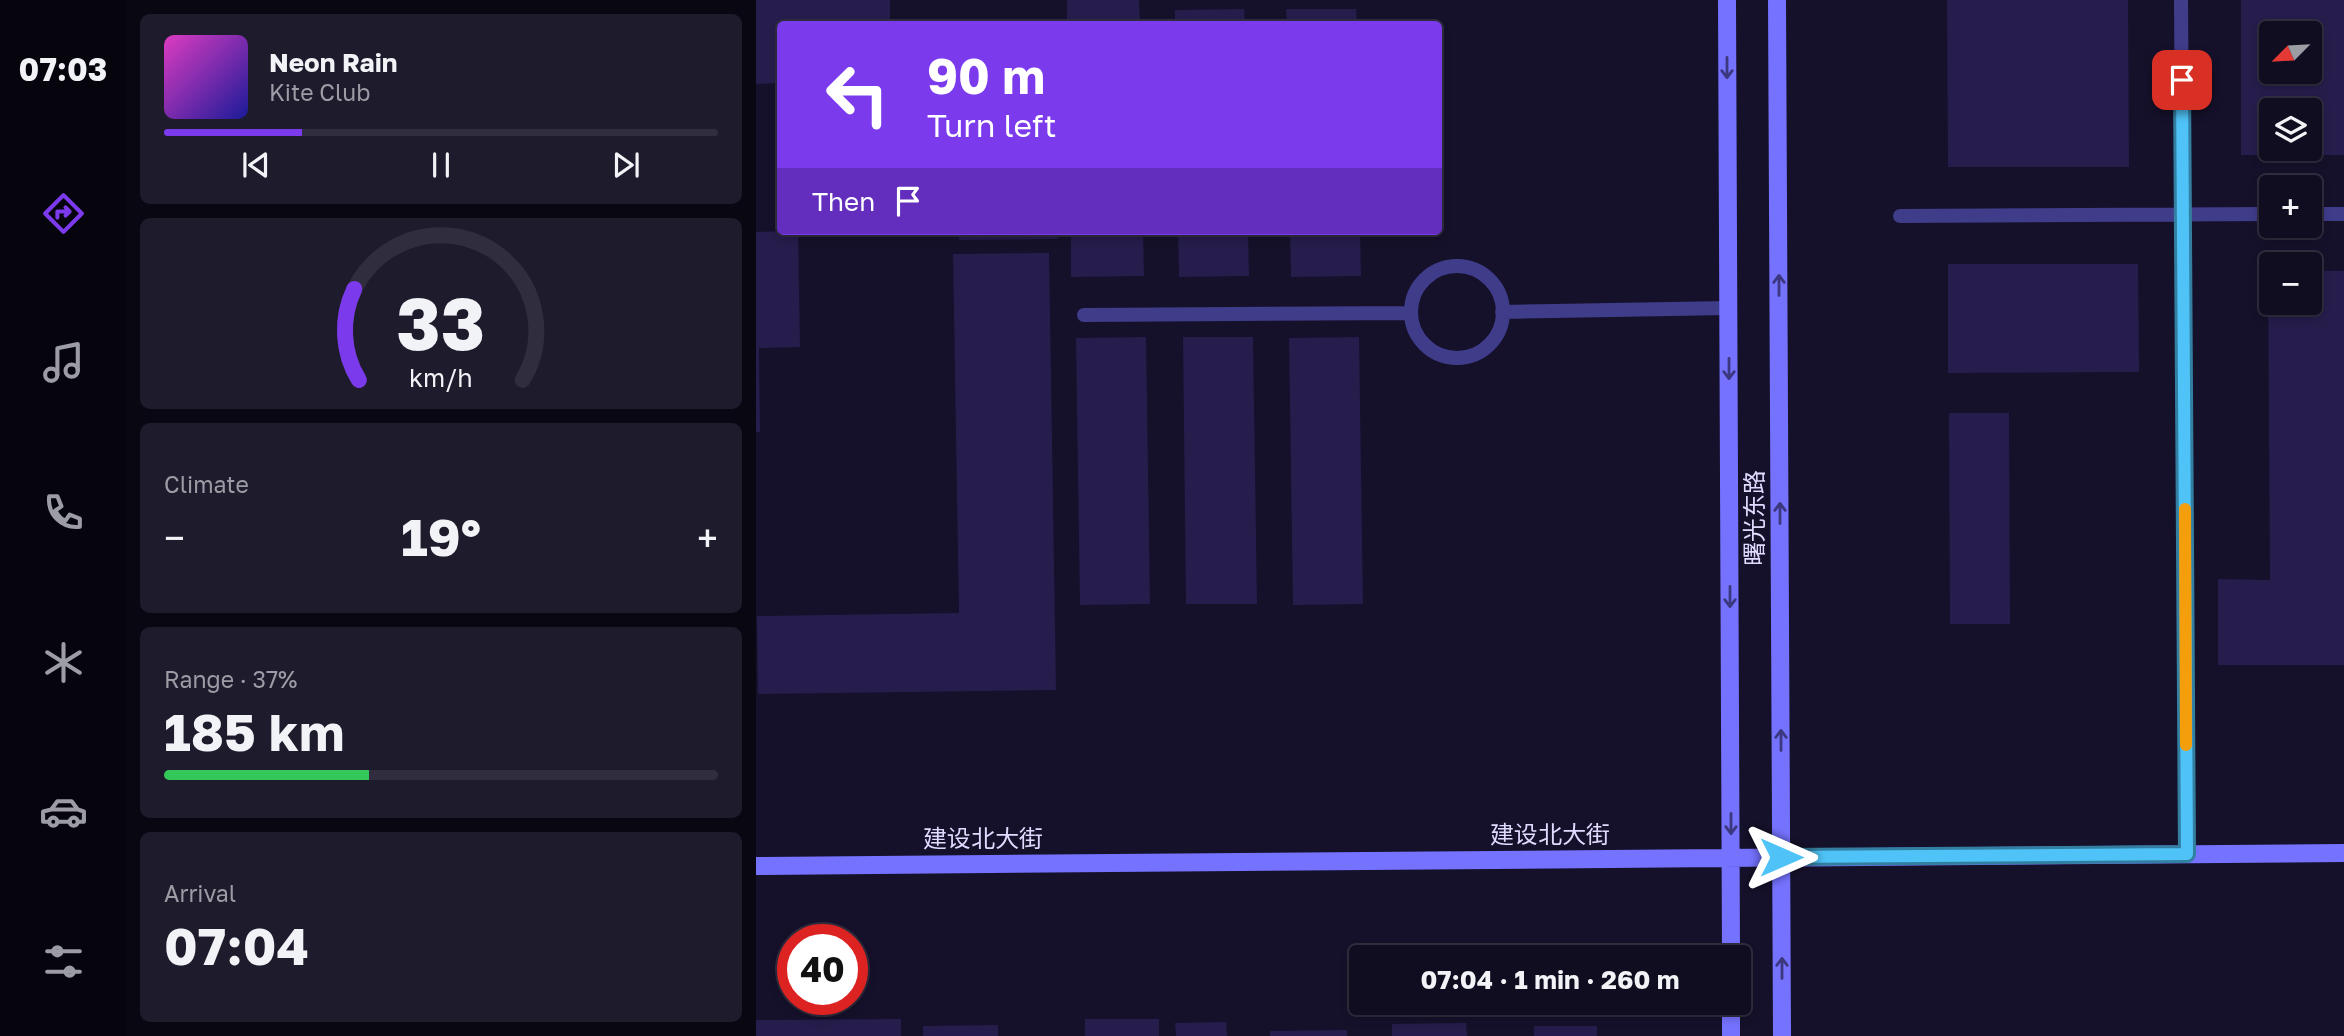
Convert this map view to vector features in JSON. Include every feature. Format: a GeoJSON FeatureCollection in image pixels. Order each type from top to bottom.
{"type":"FeatureCollection","features":[{"type":"Feature","properties":{"kind":"main road","name":"曙光东路"},"geometry":{"type":"LineString","coordinates":[[1727,0],[1731,945]]}},
{"type":"Feature","properties":{"kind":"main road","name":"曙光东路"},"geometry":{"type":"LineString","coordinates":[[1777,0],[1782,1036]]}},
{"type":"Feature","properties":{"kind":"main road","name":"建设北大街"},"geometry":{"type":"LineString","coordinates":[[756,866],[2344,853]]}},
{"type":"Feature","properties":{"kind":"main road"},"geometry":{"type":"LineString","coordinates":[[1731,1015],[1731,1036]]}},
{"type":"Feature","properties":{"kind":"lane"},"geometry":{"type":"LineString","coordinates":[[2181,0],[2187,854]]}},
{"type":"Feature","properties":{"kind":"lane"},"geometry":{"type":"LineString","coordinates":[[1900,216],[2259,214]]}},
{"type":"Feature","properties":{"kind":"lane"},"geometry":{"type":"LineString","coordinates":[[2322,214],[2344,214]]}},
{"type":"Feature","properties":{"kind":"lane"},"geometry":{"type":"LineString","coordinates":[[1449,266],[1477,270],[1489,279],[1497,290],[1502,312],[1498,332],[1490,343],[1466,357],[1452,358],[1427,347],[1417,336],[1411,313],[1415,292],[1423,280],[1435,271],[1449,266]]}},
{"type":"Feature","properties":{"kind":"lane"},"geometry":{"type":"LineString","coordinates":[[1502,312],[1728,308]]}},
{"type":"Feature","properties":{"kind":"lane"},"geometry":{"type":"LineString","coordinates":[[1084,314],[1411,313]]}},
{"type":"Feature","properties":{"kind":"building"},"geometry":{"type":"Polygon","coordinates":[[[756,0],[890,0],[890,21],[777,21],[777,83],[756,84],[756,0]]]}},
{"type":"Feature","properties":{"kind":"building"},"geometry":{"type":"Polygon","coordinates":[[[1067,0],[1139,0],[1140,21],[1067,21],[1067,0]]]}},
{"type":"Feature","properties":{"kind":"building"},"geometry":{"type":"Polygon","coordinates":[[[1947,0],[2128,0],[2129,167],[1948,167],[1947,0]]]}},
{"type":"Feature","properties":{"kind":"building"},"geometry":{"type":"Polygon","coordinates":[[[2241,0],[2344,0],[2344,155],[2322,155],[2322,98],[2259,98],[2259,155],[2241,155],[2241,0]]]}},
{"type":"Feature","properties":{"kind":"building"},"geometry":{"type":"Polygon","coordinates":[[[1244,9],[1245,21],[1175,21],[1175,10],[1244,9]]]}},
{"type":"Feature","properties":{"kind":"building"},"geometry":{"type":"Polygon","coordinates":[[[1286,9],[1356,9],[1357,21],[1287,21],[1286,9]]]}},
{"type":"Feature","properties":{"kind":"building"},"geometry":{"type":"Polygon","coordinates":[[[756,232],[798,235],[800,347],[759,348],[760,432],[756,432],[756,232]]]}},
{"type":"Feature","properties":{"kind":"building"},"geometry":{"type":"Polygon","coordinates":[[[959,235],[1058,235],[1058,239],[959,240],[959,235]]]}},
{"type":"Feature","properties":{"kind":"building"},"geometry":{"type":"Polygon","coordinates":[[[1071,235],[1143,235],[1144,276],[1071,277],[1071,235]]]}},
{"type":"Feature","properties":{"kind":"building"},"geometry":{"type":"Polygon","coordinates":[[[1178,235],[1248,235],[1249,276],[1179,277],[1178,235]]]}},
{"type":"Feature","properties":{"kind":"building"},"geometry":{"type":"Polygon","coordinates":[[[1290,235],[1360,235],[1361,276],[1291,277],[1290,235]]]}},
{"type":"Feature","properties":{"kind":"building"},"geometry":{"type":"Polygon","coordinates":[[[1049,253],[1056,690],[758,694],[757,616],[959,613],[953,254],[1049,253]]]}},
{"type":"Feature","properties":{"kind":"building"},"geometry":{"type":"Polygon","coordinates":[[[1948,264],[2138,264],[2139,372],[1948,373],[1948,264]]]}},
{"type":"Feature","properties":{"kind":"building"},"geometry":{"type":"Polygon","coordinates":[[[2322,271],[2344,271],[2344,665],[2218,665],[2218,579],[2270,580],[2268,315],[2322,315],[2322,271]]]}},
{"type":"Feature","properties":{"kind":"building"},"geometry":{"type":"Polygon","coordinates":[[[1146,337],[1150,604],[1080,605],[1076,338],[1146,337]]]}},
{"type":"Feature","properties":{"kind":"building"},"geometry":{"type":"Polygon","coordinates":[[[1183,337],[1253,337],[1257,604],[1186,604],[1183,337]]]}},
{"type":"Feature","properties":{"kind":"building"},"geometry":{"type":"Polygon","coordinates":[[[1359,337],[1363,604],[1293,605],[1289,338],[1359,337]]]}},
{"type":"Feature","properties":{"kind":"building"},"geometry":{"type":"Polygon","coordinates":[[[1949,413],[2009,413],[2010,624],[1950,624],[1949,413]]]}},
{"type":"Feature","properties":{"kind":"building"},"geometry":{"type":"Polygon","coordinates":[[[901,1019],[901,1036],[756,1036],[756,1020],[901,1019]]]}},
{"type":"Feature","properties":{"kind":"building"},"geometry":{"type":"Polygon","coordinates":[[[1085,1019],[1159,1019],[1159,1036],[1085,1036],[1085,1019]]]}},
{"type":"Feature","properties":{"kind":"building"},"geometry":{"type":"Polygon","coordinates":[[[1226,1022],[1227,1036],[1176,1036],[1175,1023],[1226,1022]]]}},
{"type":"Feature","properties":{"kind":"building"},"geometry":{"type":"Polygon","coordinates":[[[1466,1023],[1467,1036],[1392,1036],[1392,1024],[1466,1023]]]}},
{"type":"Feature","properties":{"kind":"building"},"geometry":{"type":"Polygon","coordinates":[[[998,1025],[998,1036],[923,1036],[923,1026],[998,1025]]]}},
{"type":"Feature","properties":{"kind":"building"},"geometry":{"type":"Polygon","coordinates":[[[1534,1026],[1597,1026],[1597,1036],[1534,1036],[1534,1026]]]}},
{"type":"Feature","properties":{"kind":"building"},"geometry":{"type":"Polygon","coordinates":[[[1347,1030],[1347,1036],[1270,1036],[1270,1031],[1347,1030]]]}},
{"type":"Feature","properties":{"kind":"slow traffic"},"geometry":{"type":"LineString","coordinates":[[2185,509],[2186,745]]}},
{"type":"Feature","properties":{"kind":"route"},"geometry":{"type":"LineString","coordinates":[[1781,857],[2187,854],[2182,80]]}}]}
